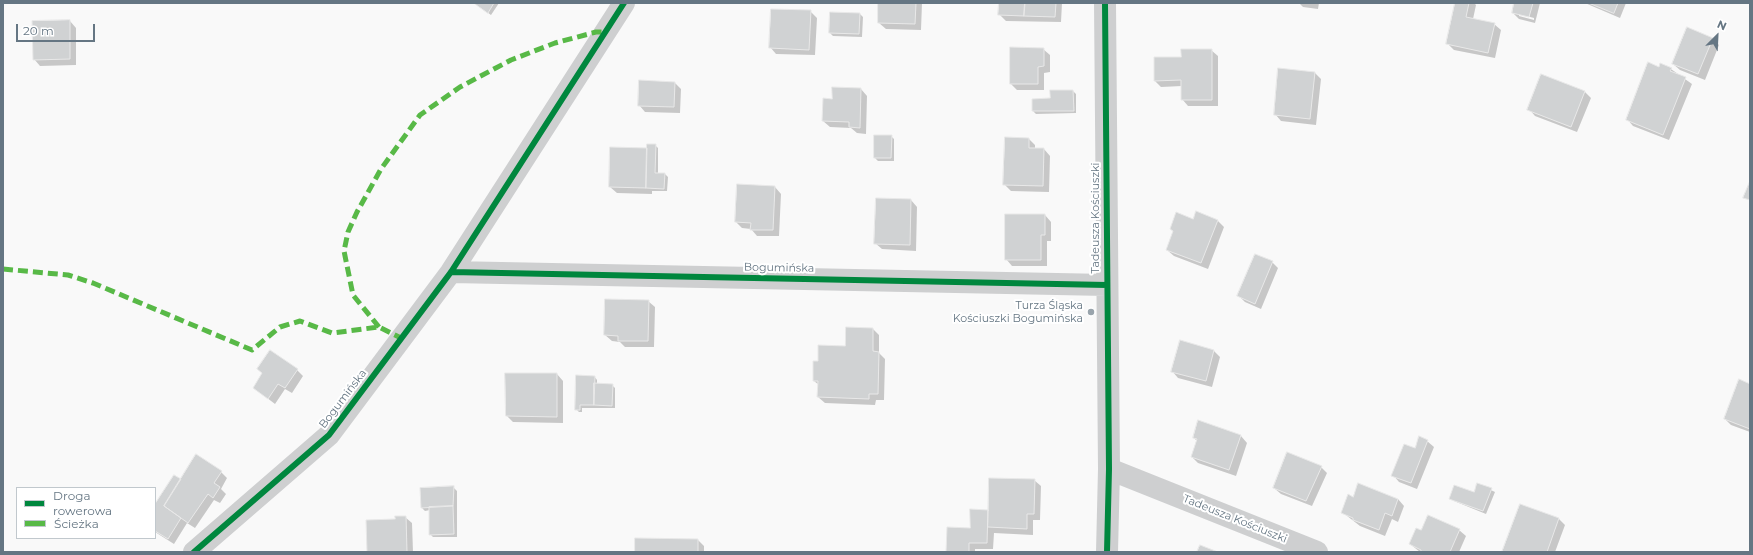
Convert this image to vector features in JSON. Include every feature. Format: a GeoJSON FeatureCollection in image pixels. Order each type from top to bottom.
{"type":"FeatureCollection","features":[{"type":"Feature","properties":{"kind":"street","name":"Bogumińska"},"geometry":{"type":"LineString","coordinates":[[194,552],[329,435],[451,272],[624,3]]}},
{"type":"Feature","properties":{"kind":"street","name":"Tadeusza Kościuszki"},"geometry":{"type":"LineString","coordinates":[[1105,3],[1109,469],[1107,552]]}},
{"type":"Feature","properties":{"kind":"street","name":"Bogumińska"},"geometry":{"type":"LineString","coordinates":[[451,272],[1107,285]]}},
{"type":"Feature","properties":{"kind":"street","name":"Tadeusza Kościuszki"},"geometry":{"type":"LineString","coordinates":[[1109,469],[1317,552]]}},
{"type":"Feature","properties":{"kind":"building"},"geometry":{"type":"Polygon","coordinates":[[[474,3],[494,3],[488,13],[474,3]]]}},
{"type":"Feature","properties":{"kind":"building"},"geometry":{"type":"Polygon","coordinates":[[[878,3],[916,3],[915,24],[878,23],[878,3]]]}},
{"type":"Feature","properties":{"kind":"building"},"geometry":{"type":"Polygon","coordinates":[[[999,3],[1025,3],[1024,16],[998,15],[999,3]]]}},
{"type":"Feature","properties":{"kind":"building"},"geometry":{"type":"Polygon","coordinates":[[[1025,3],[1056,3],[1055,17],[1024,16],[1025,3]]]}},
{"type":"Feature","properties":{"kind":"building"},"geometry":{"type":"Polygon","coordinates":[[[1455,3],[1469,3],[1466,17],[1495,23],[1488,53],[1446,44],[1455,3]]]}},
{"type":"Feature","properties":{"kind":"building"},"geometry":{"type":"Polygon","coordinates":[[[1514,3],[1533,3],[1529,17],[1512,13],[1514,3]]]}},
{"type":"Feature","properties":{"kind":"building"},"geometry":{"type":"Polygon","coordinates":[[[1589,3],[1618,3],[1614,13],[1589,3]]]}},
{"type":"Feature","properties":{"kind":"building"},"geometry":{"type":"Polygon","coordinates":[[[771,9],[811,10],[809,50],[769,48],[771,9]]]}},
{"type":"Feature","properties":{"kind":"building"},"geometry":{"type":"Polygon","coordinates":[[[830,12],[860,13],[859,34],[829,33],[830,12]]]}},
{"type":"Feature","properties":{"kind":"building"},"geometry":{"type":"Polygon","coordinates":[[[70,20],[70,59],[33,60],[32,21],[70,20]]]}},
{"type":"Feature","properties":{"kind":"building"},"geometry":{"type":"Polygon","coordinates":[[[1687,27],[1713,38],[1698,74],[1672,64],[1687,27]]]}},
{"type":"Feature","properties":{"kind":"building"},"geometry":{"type":"Polygon","coordinates":[[[1010,47],[1044,48],[1044,66],[1038,67],[1038,84],[1010,84],[1010,47]]]}},
{"type":"Feature","properties":{"kind":"building"},"geometry":{"type":"Polygon","coordinates":[[[1181,49],[1212,49],[1212,100],[1181,100],[1181,80],[1154,81],[1154,57],[1181,57],[1181,49]]]}},
{"type":"Feature","properties":{"kind":"building"},"geometry":{"type":"Polygon","coordinates":[[[1648,62],[1659,67],[1660,63],[1672,68],[1670,71],[1686,77],[1663,135],[1626,120],[1648,62]]]}},
{"type":"Feature","properties":{"kind":"building"},"geometry":{"type":"Polygon","coordinates":[[[1278,68],[1315,72],[1310,119],[1274,115],[1278,68]]]}},
{"type":"Feature","properties":{"kind":"building"},"geometry":{"type":"Polygon","coordinates":[[[1541,74],[1585,91],[1571,127],[1527,110],[1541,74]]]}},
{"type":"Feature","properties":{"kind":"building"},"geometry":{"type":"Polygon","coordinates":[[[639,80],[675,82],[674,107],[638,106],[639,80]]]}},
{"type":"Feature","properties":{"kind":"building"},"geometry":{"type":"Polygon","coordinates":[[[832,87],[861,88],[860,128],[849,127],[849,122],[822,121],[823,98],[832,99],[832,87]]]}},
{"type":"Feature","properties":{"kind":"building"},"geometry":{"type":"Polygon","coordinates":[[[1050,90],[1073,90],[1074,111],[1032,111],[1032,99],[1050,98],[1050,90]]]}},
{"type":"Feature","properties":{"kind":"building"},"geometry":{"type":"Polygon","coordinates":[[[874,135],[892,135],[891,158],[874,158],[874,135]]]}},
{"type":"Feature","properties":{"kind":"building"},"geometry":{"type":"Polygon","coordinates":[[[1005,137],[1029,138],[1029,148],[1044,148],[1043,186],[1003,185],[1005,137]]]}},
{"type":"Feature","properties":{"kind":"building"},"geometry":{"type":"Polygon","coordinates":[[[647,144],[656,144],[655,173],[665,173],[664,189],[646,188],[647,144]]]}},
{"type":"Feature","properties":{"kind":"building"},"geometry":{"type":"Polygon","coordinates":[[[610,147],[647,148],[646,188],[609,187],[610,147]]]}},
{"type":"Feature","properties":{"kind":"building"},"geometry":{"type":"Polygon","coordinates":[[[1750,181],[1750,200],[1743,198],[1750,181]]]}},
{"type":"Feature","properties":{"kind":"building"},"geometry":{"type":"Polygon","coordinates":[[[737,184],[775,186],[773,230],[750,230],[751,223],[735,222],[737,184]]]}},
{"type":"Feature","properties":{"kind":"building"},"geometry":{"type":"Polygon","coordinates":[[[876,198],[911,199],[910,245],[874,244],[876,198]]]}},
{"type":"Feature","properties":{"kind":"building"},"geometry":{"type":"Polygon","coordinates":[[[1196,211],[1218,220],[1201,263],[1166,250],[1173,231],[1170,229],[1176,212],[1193,219],[1196,211]]]}},
{"type":"Feature","properties":{"kind":"building"},"geometry":{"type":"Polygon","coordinates":[[[1005,214],[1045,214],[1045,235],[1041,235],[1041,260],[1005,260],[1005,214]]]}},
{"type":"Feature","properties":{"kind":"building"},"geometry":{"type":"Polygon","coordinates":[[[1255,254],[1273,261],[1255,304],[1237,296],[1255,254]]]}},
{"type":"Feature","properties":{"kind":"building"},"geometry":{"type":"Polygon","coordinates":[[[605,299],[649,300],[648,341],[618,341],[618,336],[604,335],[605,299]]]}},
{"type":"Feature","properties":{"kind":"building"},"geometry":{"type":"Polygon","coordinates":[[[846,327],[873,328],[873,351],[879,352],[878,394],[869,394],[869,399],[817,397],[818,381],[813,381],[813,361],[818,361],[818,345],[845,346],[846,327]]]}},
{"type":"Feature","properties":{"kind":"building"},"geometry":{"type":"Polygon","coordinates":[[[1180,340],[1214,350],[1206,381],[1171,372],[1180,340]]]}},
{"type":"Feature","properties":{"kind":"building"},"geometry":{"type":"Polygon","coordinates":[[[270,350],[298,369],[285,388],[278,384],[268,399],[253,388],[262,373],[257,369],[270,350]]]}},
{"type":"Feature","properties":{"kind":"building"},"geometry":{"type":"Polygon","coordinates":[[[505,373],[557,373],[557,417],[506,416],[505,373]]]}},
{"type":"Feature","properties":{"kind":"building"},"geometry":{"type":"Polygon","coordinates":[[[576,375],[595,376],[594,405],[580,405],[580,410],[575,410],[576,375]]]}},
{"type":"Feature","properties":{"kind":"building"},"geometry":{"type":"Polygon","coordinates":[[[1739,379],[1750,384],[1750,429],[1724,419],[1739,379]]]}},
{"type":"Feature","properties":{"kind":"building"},"geometry":{"type":"Polygon","coordinates":[[[594,383],[613,384],[612,406],[594,405],[594,383]]]}},
{"type":"Feature","properties":{"kind":"building"},"geometry":{"type":"Polygon","coordinates":[[[1198,420],[1241,435],[1229,470],[1191,457],[1197,439],[1193,438],[1198,420]]]}},
{"type":"Feature","properties":{"kind":"building"},"geometry":{"type":"Polygon","coordinates":[[[1419,436],[1428,440],[1411,483],[1391,476],[1404,444],[1415,448],[1419,436]]]}},
{"type":"Feature","properties":{"kind":"building"},"geometry":{"type":"Polygon","coordinates":[[[1287,452],[1322,466],[1306,501],[1273,488],[1287,452]]]}},
{"type":"Feature","properties":{"kind":"building"},"geometry":{"type":"Polygon","coordinates":[[[196,454],[222,471],[214,483],[220,487],[213,498],[208,494],[188,523],[164,506],[196,454]]]}},
{"type":"Feature","properties":{"kind":"building"},"geometry":{"type":"Polygon","coordinates":[[[174,475],[181,479],[164,506],[181,518],[168,539],[156,532],[156,502],[174,475]]]}},
{"type":"Feature","properties":{"kind":"building"},"geometry":{"type":"Polygon","coordinates":[[[989,478],[1035,479],[1034,514],[1027,514],[1027,529],[988,527],[989,478]]]}},
{"type":"Feature","properties":{"kind":"building"},"geometry":{"type":"Polygon","coordinates":[[[1358,483],[1398,499],[1392,516],[1385,513],[1379,530],[1353,520],[1353,518],[1341,513],[1348,494],[1353,497],[1358,483]]]}},
{"type":"Feature","properties":{"kind":"building"},"geometry":{"type":"Polygon","coordinates":[[[1477,483],[1492,488],[1483,511],[1449,499],[1454,485],[1474,492],[1477,483]]]}},
{"type":"Feature","properties":{"kind":"building"},"geometry":{"type":"Polygon","coordinates":[[[454,486],[453,506],[421,508],[420,488],[454,486]]]}},
{"type":"Feature","properties":{"kind":"building"},"geometry":{"type":"Polygon","coordinates":[[[1520,504],[1559,518],[1547,552],[1502,552],[1520,504]]]}},
{"type":"Feature","properties":{"kind":"building"},"geometry":{"type":"Polygon","coordinates":[[[453,506],[454,534],[429,535],[429,507],[453,506]]]}},
{"type":"Feature","properties":{"kind":"building"},"geometry":{"type":"Polygon","coordinates":[[[970,509],[988,510],[987,543],[969,543],[969,552],[946,552],[947,527],[970,528],[970,509]]]}},
{"type":"Feature","properties":{"kind":"building"},"geometry":{"type":"Polygon","coordinates":[[[1428,515],[1460,529],[1450,552],[1421,552],[1421,550],[1409,544],[1416,528],[1421,530],[1428,515]]]}},
{"type":"Feature","properties":{"kind":"building"},"geometry":{"type":"Polygon","coordinates":[[[395,516],[406,516],[407,552],[367,552],[366,520],[395,519],[395,516]]]}},
{"type":"Feature","properties":{"kind":"building"},"geometry":{"type":"Polygon","coordinates":[[[635,538],[698,539],[698,552],[635,552],[635,538]]]}},
{"type":"Feature","properties":{"kind":"building"},"geometry":{"type":"Polygon","coordinates":[[[1200,545],[1218,552],[1197,552],[1200,545]]]}},
{"type":"Feature","properties":{"kind":"marked path"},"geometry":{"type":"LineString","coordinates":[[379,327],[353,295],[344,251],[348,232],[357,212],[381,169],[420,115],[460,87],[511,60],[555,43],[596,32],[605,32]]}},
{"type":"Feature","properties":{"kind":"marked path"},"geometry":{"type":"LineString","coordinates":[[3,269],[68,275],[93,283],[252,350],[280,327],[300,321],[332,333],[379,327],[401,338]]}},
{"type":"Feature","properties":{"kind":"cycle path"},"geometry":{"type":"LineString","coordinates":[[194,552],[329,435],[451,272],[624,3]]}},
{"type":"Feature","properties":{"kind":"cycle path"},"geometry":{"type":"LineString","coordinates":[[1105,3],[1109,469],[1107,552]]}},
{"type":"Feature","properties":{"kind":"cycle path"},"geometry":{"type":"LineString","coordinates":[[451,272],[1107,285]]}},
{"type":"Feature","properties":{"kind":"place","name":"Turza Śląska Kościuszki Bogumińska"},"geometry":{"type":"Point","coordinates":[1091,312]}}]}
